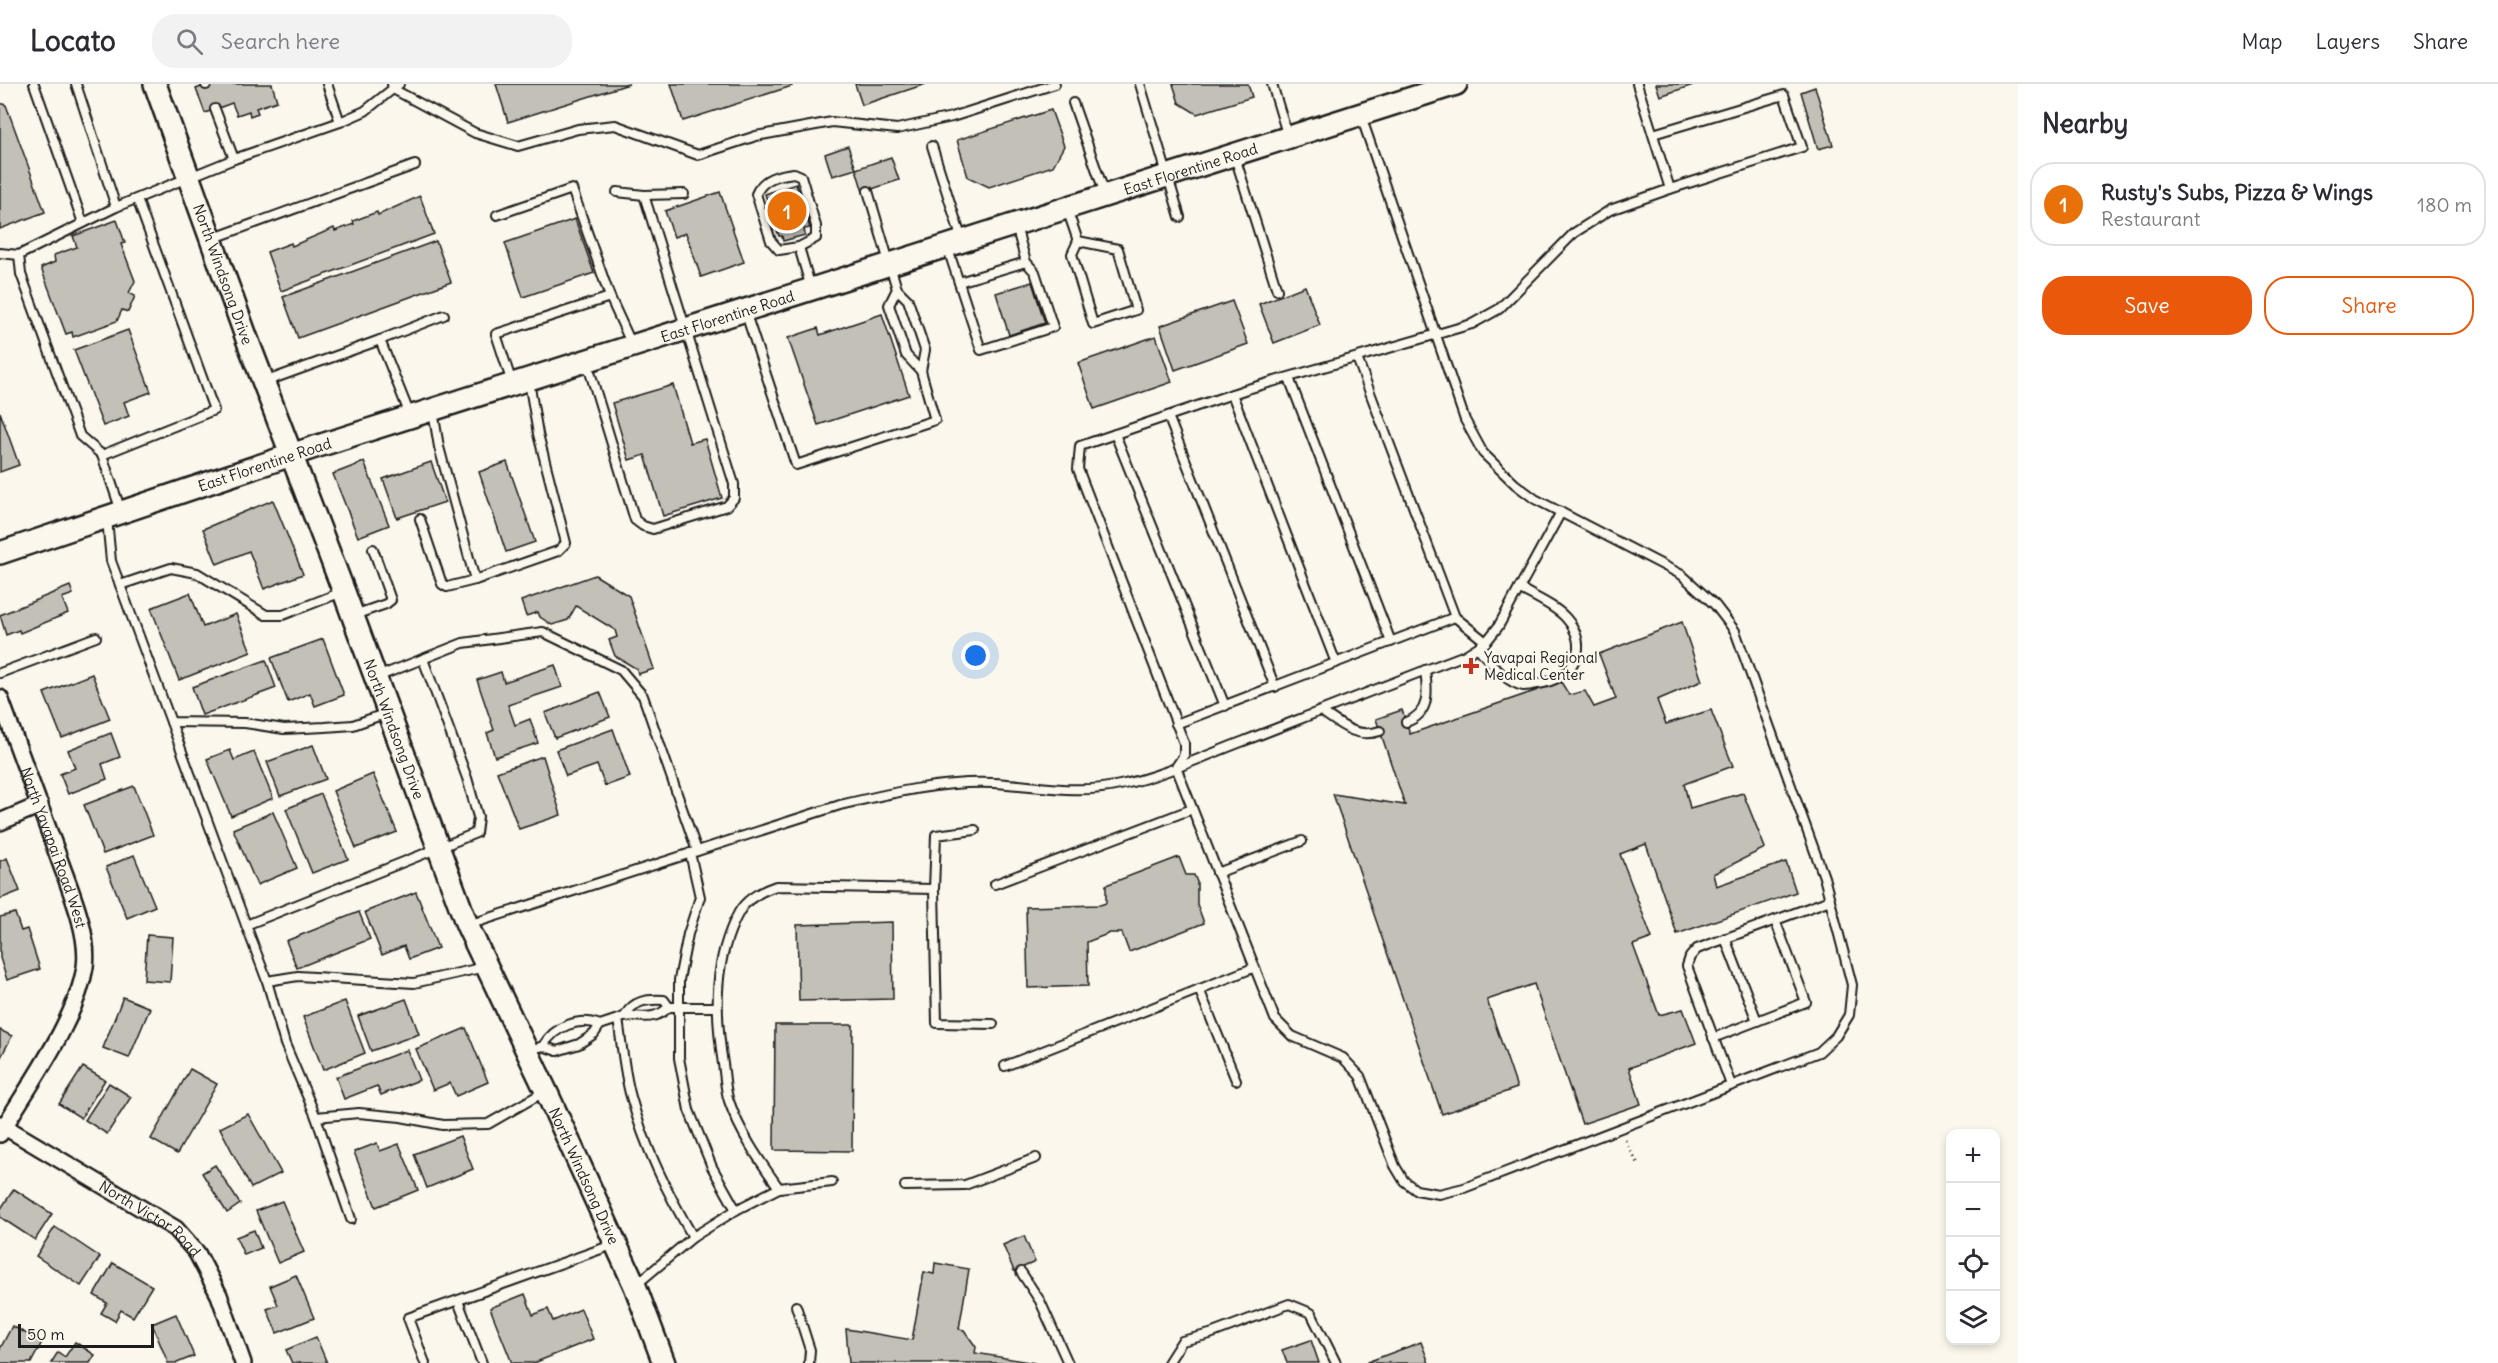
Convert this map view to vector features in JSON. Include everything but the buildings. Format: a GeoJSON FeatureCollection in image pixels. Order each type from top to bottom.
{"type":"FeatureCollection","features":[{"type":"Feature","properties":{"kind":"street","name":"North Windsong Drive"},"geometry":{"type":"LineString","coordinates":[[156,84],[211,239],[467,925],[487,967],[535,1049],[546,1090],[617,1244],[664,1363]]}},
{"type":"Feature","properties":{"kind":"street","name":"East Florentine Road"},"geometry":{"type":"LineString","coordinates":[[0,553],[291,455],[1456,84]]}},
{"type":"Feature","properties":{"kind":"street","name":"North Yavapai Road West"},"geometry":{"type":"LineString","coordinates":[[0,698],[75,904],[84,942],[85,966],[75,1002],[60,1033],[1,1128]]}},
{"type":"Feature","properties":{"kind":"street"},"geometry":{"type":"LineString","coordinates":[[0,822],[40,805]]}},
{"type":"Feature","properties":{"kind":"street","name":"North Victor Road"},"geometry":{"type":"LineString","coordinates":[[1,1128],[176,1229],[197,1253],[219,1295],[243,1363]]}},
{"type":"Feature","properties":{"kind":"lane"},"geometry":{"type":"LineString","coordinates":[[34,84],[83,223]]}},
{"type":"Feature","properties":{"kind":"lane"},"geometry":{"type":"LineString","coordinates":[[76,84],[116,207]]}},
{"type":"Feature","properties":{"kind":"lane"},"geometry":{"type":"LineString","coordinates":[[327,84],[340,122]]}},
{"type":"Feature","properties":{"kind":"lane"},"geometry":{"type":"LineString","coordinates":[[0,253],[20,255],[116,207],[234,159],[340,122],[365,111],[395,86],[475,133],[518,146],[578,129],[615,125],[698,155],[756,136],[832,122],[897,129],[952,117],[1055,84]]}},
{"type":"Feature","properties":{"kind":"lane"},"geometry":{"type":"LineString","coordinates":[[1140,84],[1180,218]]}},
{"type":"Feature","properties":{"kind":"lane"},"geometry":{"type":"LineString","coordinates":[[1272,84],[1288,137]]}},
{"type":"Feature","properties":{"kind":"lane"},"geometry":{"type":"LineString","coordinates":[[1637,84],[1670,189]]}},
{"type":"Feature","properties":{"kind":"lane"},"geometry":{"type":"LineString","coordinates":[[1176,767],[1184,755],[1184,749],[1078,469],[1080,446],[1232,394],[1472,324],[1499,309],[1574,234],[1610,210],[1802,147],[1784,95],[1653,134]]}},
{"type":"Feature","properties":{"kind":"lane"},"geometry":{"type":"LineString","coordinates":[[1073,103],[1105,195]]}},
{"type":"Feature","properties":{"kind":"lane"},"geometry":{"type":"LineString","coordinates":[[215,109],[234,159]]}},
{"type":"Feature","properties":{"kind":"lane"},"geometry":{"type":"LineString","coordinates":[[1176,767],[1253,968],[1275,1018],[1292,1036],[1342,1058],[1360,1076],[1395,1166],[1404,1181],[1416,1190],[1439,1194],[1464,1188],[1819,1052],[1836,1036],[1849,1015],[1852,985],[1830,900],[1735,631],[1715,605],[1682,574],[1535,498],[1515,484],[1483,453],[1465,420],[1360,115]]}},
{"type":"Feature","properties":{"kind":"lane"},"geometry":{"type":"LineString","coordinates":[[932,146],[955,244],[959,282],[981,350],[1053,327],[1035,272],[1026,262],[1016,224]]}},
{"type":"Feature","properties":{"kind":"lane"},"geometry":{"type":"LineString","coordinates":[[1234,155],[1277,290]]}},
{"type":"Feature","properties":{"kind":"lane"},"geometry":{"type":"LineString","coordinates":[[211,239],[415,165]]}},
{"type":"Feature","properties":{"kind":"lane"},"geometry":{"type":"LineString","coordinates":[[794,173],[801,176],[816,226],[816,238],[799,246],[779,250],[771,241],[756,194],[760,185],[768,180],[794,173]]}},
{"type":"Feature","properties":{"kind":"lane"},"geometry":{"type":"LineString","coordinates":[[497,215],[572,189],[610,297],[632,346]]}},
{"type":"Feature","properties":{"kind":"lane"},"geometry":{"type":"LineString","coordinates":[[617,192],[644,195],[684,194]]}},
{"type":"Feature","properties":{"kind":"lane"},"geometry":{"type":"LineString","coordinates":[[745,310],[796,465],[935,420],[921,371],[925,350],[908,300],[897,290],[868,192]]}},
{"type":"Feature","properties":{"kind":"lane"},"geometry":{"type":"LineString","coordinates":[[586,361],[635,520],[653,529],[727,506],[734,498],[734,484],[644,195]]}},
{"type":"Feature","properties":{"kind":"lane"},"geometry":{"type":"LineString","coordinates":[[102,455],[214,410],[137,199]]}},
{"type":"Feature","properties":{"kind":"lane"},"geometry":{"type":"LineString","coordinates":[[1067,208],[1078,241],[1072,254],[1093,324],[1136,310],[1118,249],[1078,241]]}},
{"type":"Feature","properties":{"kind":"lane"},"geometry":{"type":"LineString","coordinates":[[799,246],[812,289]]}},
{"type":"Feature","properties":{"kind":"lane"},"geometry":{"type":"LineString","coordinates":[[20,255],[21,274],[80,436],[102,455],[114,515],[111,561],[267,981],[285,1044],[316,1118],[351,1219]]}},
{"type":"Feature","properties":{"kind":"lane"},"geometry":{"type":"LineString","coordinates":[[959,282],[1026,262]]}},
{"type":"Feature","properties":{"kind":"lane"},"geometry":{"type":"LineString","coordinates":[[897,290],[889,305],[906,355],[921,371]]}},
{"type":"Feature","properties":{"kind":"lane"},"geometry":{"type":"LineString","coordinates":[[420,519],[442,584],[447,587],[475,580],[558,550],[566,543],[538,434],[521,382],[496,334],[610,297]]}},
{"type":"Feature","properties":{"kind":"lane"},"geometry":{"type":"LineString","coordinates":[[264,382],[444,315]]}},
{"type":"Feature","properties":{"kind":"lane"},"geometry":{"type":"LineString","coordinates":[[380,340],[411,417]]}},
{"type":"Feature","properties":{"kind":"lane"},"geometry":{"type":"LineString","coordinates":[[1357,358],[1455,617],[1486,642]]}},
{"type":"Feature","properties":{"kind":"lane"},"geometry":{"type":"LineString","coordinates":[[1288,378],[1391,642]]}},
{"type":"Feature","properties":{"kind":"lane"},"geometry":{"type":"LineString","coordinates":[[1232,394],[1336,663]]}},
{"type":"Feature","properties":{"kind":"lane"},"geometry":{"type":"LineString","coordinates":[[432,410],[439,447],[475,580]]}},
{"type":"Feature","properties":{"kind":"lane"},"geometry":{"type":"LineString","coordinates":[[1168,416],[1275,687]]}},
{"type":"Feature","properties":{"kind":"lane"},"geometry":{"type":"LineString","coordinates":[[1115,434],[1225,706]]}},
{"type":"Feature","properties":{"kind":"lane"},"geometry":{"type":"LineString","coordinates":[[467,925],[840,805],[897,791],[948,784],[994,783],[1046,789],[1085,790],[1120,785],[1176,767],[1478,648],[1498,627],[1561,512]]}},
{"type":"Feature","properties":{"kind":"lane"},"geometry":{"type":"LineString","coordinates":[[353,616],[391,600],[373,549]]}},
{"type":"Feature","properties":{"kind":"lane"},"geometry":{"type":"LineString","coordinates":[[120,585],[171,568],[197,573],[266,615],[283,615],[344,592]]}},
{"type":"Feature","properties":{"kind":"lane"},"geometry":{"type":"LineString","coordinates":[[1478,648],[1507,678],[1524,686],[1558,678],[1572,666],[1578,656],[1579,645],[1576,634],[1566,618],[1519,588]]}},
{"type":"Feature","properties":{"kind":"lane"},"geometry":{"type":"LineString","coordinates":[[1176,724],[1455,617]]}},
{"type":"Feature","properties":{"kind":"lane"},"geometry":{"type":"LineString","coordinates":[[376,678],[463,643],[543,632],[621,670],[643,696],[694,852],[700,897],[688,934],[679,980],[679,1058],[689,1110],[712,1167],[736,1210]]}},
{"type":"Feature","properties":{"kind":"lane"},"geometry":{"type":"LineString","coordinates":[[0,673],[96,637]]}},
{"type":"Feature","properties":{"kind":"lane"},"geometry":{"type":"LineString","coordinates":[[246,925],[476,833],[478,817],[463,767],[423,659]]}},
{"type":"Feature","properties":{"kind":"lane"},"geometry":{"type":"LineString","coordinates":[[1406,722],[1415,719],[1425,709],[1428,689],[1425,670]]}},
{"type":"Feature","properties":{"kind":"lane"},"geometry":{"type":"LineString","coordinates":[[1321,711],[1347,729],[1367,736],[1380,731]]}},
{"type":"Feature","properties":{"kind":"lane"},"geometry":{"type":"LineString","coordinates":[[171,722],[245,723],[284,729],[315,728],[352,725],[389,713]]}},
{"type":"Feature","properties":{"kind":"lane"},"geometry":{"type":"LineString","coordinates":[[995,884],[1192,809]]}},
{"type":"Feature","properties":{"kind":"lane"},"geometry":{"type":"LineString","coordinates":[[975,830],[936,835],[934,890],[937,1023],[993,1024]]}},
{"type":"Feature","properties":{"kind":"lane"},"geometry":{"type":"LineString","coordinates":[[1217,873],[1302,841]]}},
{"type":"Feature","properties":{"kind":"lane"},"geometry":{"type":"LineString","coordinates":[[779,1188],[746,1140],[728,1099],[718,1031],[717,985],[728,940],[740,910],[756,894],[776,886],[934,890]]}},
{"type":"Feature","properties":{"kind":"lane"},"geometry":{"type":"LineString","coordinates":[[1731,1085],[1687,966],[1690,957],[1697,949],[1830,900]]}},
{"type":"Feature","properties":{"kind":"lane"},"geometry":{"type":"LineString","coordinates":[[1713,1038],[1806,1002],[1774,920]]}},
{"type":"Feature","properties":{"kind":"lane"},"geometry":{"type":"LineString","coordinates":[[1725,938],[1756,1021]]}},
{"type":"Feature","properties":{"kind":"lane"},"geometry":{"type":"LineString","coordinates":[[267,981],[298,976],[414,983],[487,967]]}},
{"type":"Feature","properties":{"kind":"lane"},"geometry":{"type":"LineString","coordinates":[[1005,1066],[1253,968]]}},
{"type":"Feature","properties":{"kind":"lane"},"geometry":{"type":"LineString","coordinates":[[1199,989],[1236,1080]]}},
{"type":"Feature","properties":{"kind":"lane"},"geometry":{"type":"LineString","coordinates":[[669,1007],[664,1000],[638,1003],[630,1006],[621,1017],[630,1095],[648,1149],[664,1187],[693,1238]]}},
{"type":"Feature","properties":{"kind":"lane"},"geometry":{"type":"LineString","coordinates":[[535,1049],[557,1051],[579,1044],[594,1034],[600,1025],[621,1017],[660,1016],[669,1007],[717,1007]]}},
{"type":"Feature","properties":{"kind":"lane"},"geometry":{"type":"LineString","coordinates":[[535,1049],[561,1028],[581,1021],[591,1021],[600,1025]]}},
{"type":"Feature","properties":{"kind":"lane"},"geometry":{"type":"LineString","coordinates":[[316,1118],[359,1113],[401,1117],[443,1125],[488,1124],[546,1090]]}},
{"type":"Feature","properties":{"kind":"lane"},"geometry":{"type":"LineString","coordinates":[[905,1186],[965,1185],[1036,1158]]}},
{"type":"Feature","properties":{"kind":"lane"},"geometry":{"type":"LineString","coordinates":[[635,1286],[693,1238],[736,1210],[779,1188],[832,1182]]}},
{"type":"Feature","properties":{"kind":"lane"},"geometry":{"type":"LineString","coordinates":[[425,1363],[408,1318],[617,1244]]}},
{"type":"Feature","properties":{"kind":"lane"},"geometry":{"type":"LineString","coordinates":[[1021,1272],[1040,1301],[1068,1363]]}},
{"type":"Feature","properties":{"kind":"lane"},"geometry":{"type":"LineString","coordinates":[[458,1300],[482,1363]]}},
{"type":"Feature","properties":{"kind":"lane"},"geometry":{"type":"LineString","coordinates":[[1168,1363],[1182,1341],[1210,1334],[1290,1304],[1311,1313],[1336,1363]]}},
{"type":"Feature","properties":{"kind":"lane"},"geometry":{"type":"LineString","coordinates":[[796,1306],[810,1350],[809,1363]]}},
{"type":"Feature","properties":{"kind":"path"},"geometry":{"type":"LineString","coordinates":[[1620,1127],[1638,1164]]}},
{"type":"Feature","properties":{"kind":"place","name":"Rusty's Subs, Pizza & Wings"},"geometry":{"type":"Point","coordinates":[787,211]}},
{"type":"Feature","properties":{"kind":"place","name":"Yavapai Regional Medical Center"},"geometry":{"type":"Point","coordinates":[1471,666]}}]}
